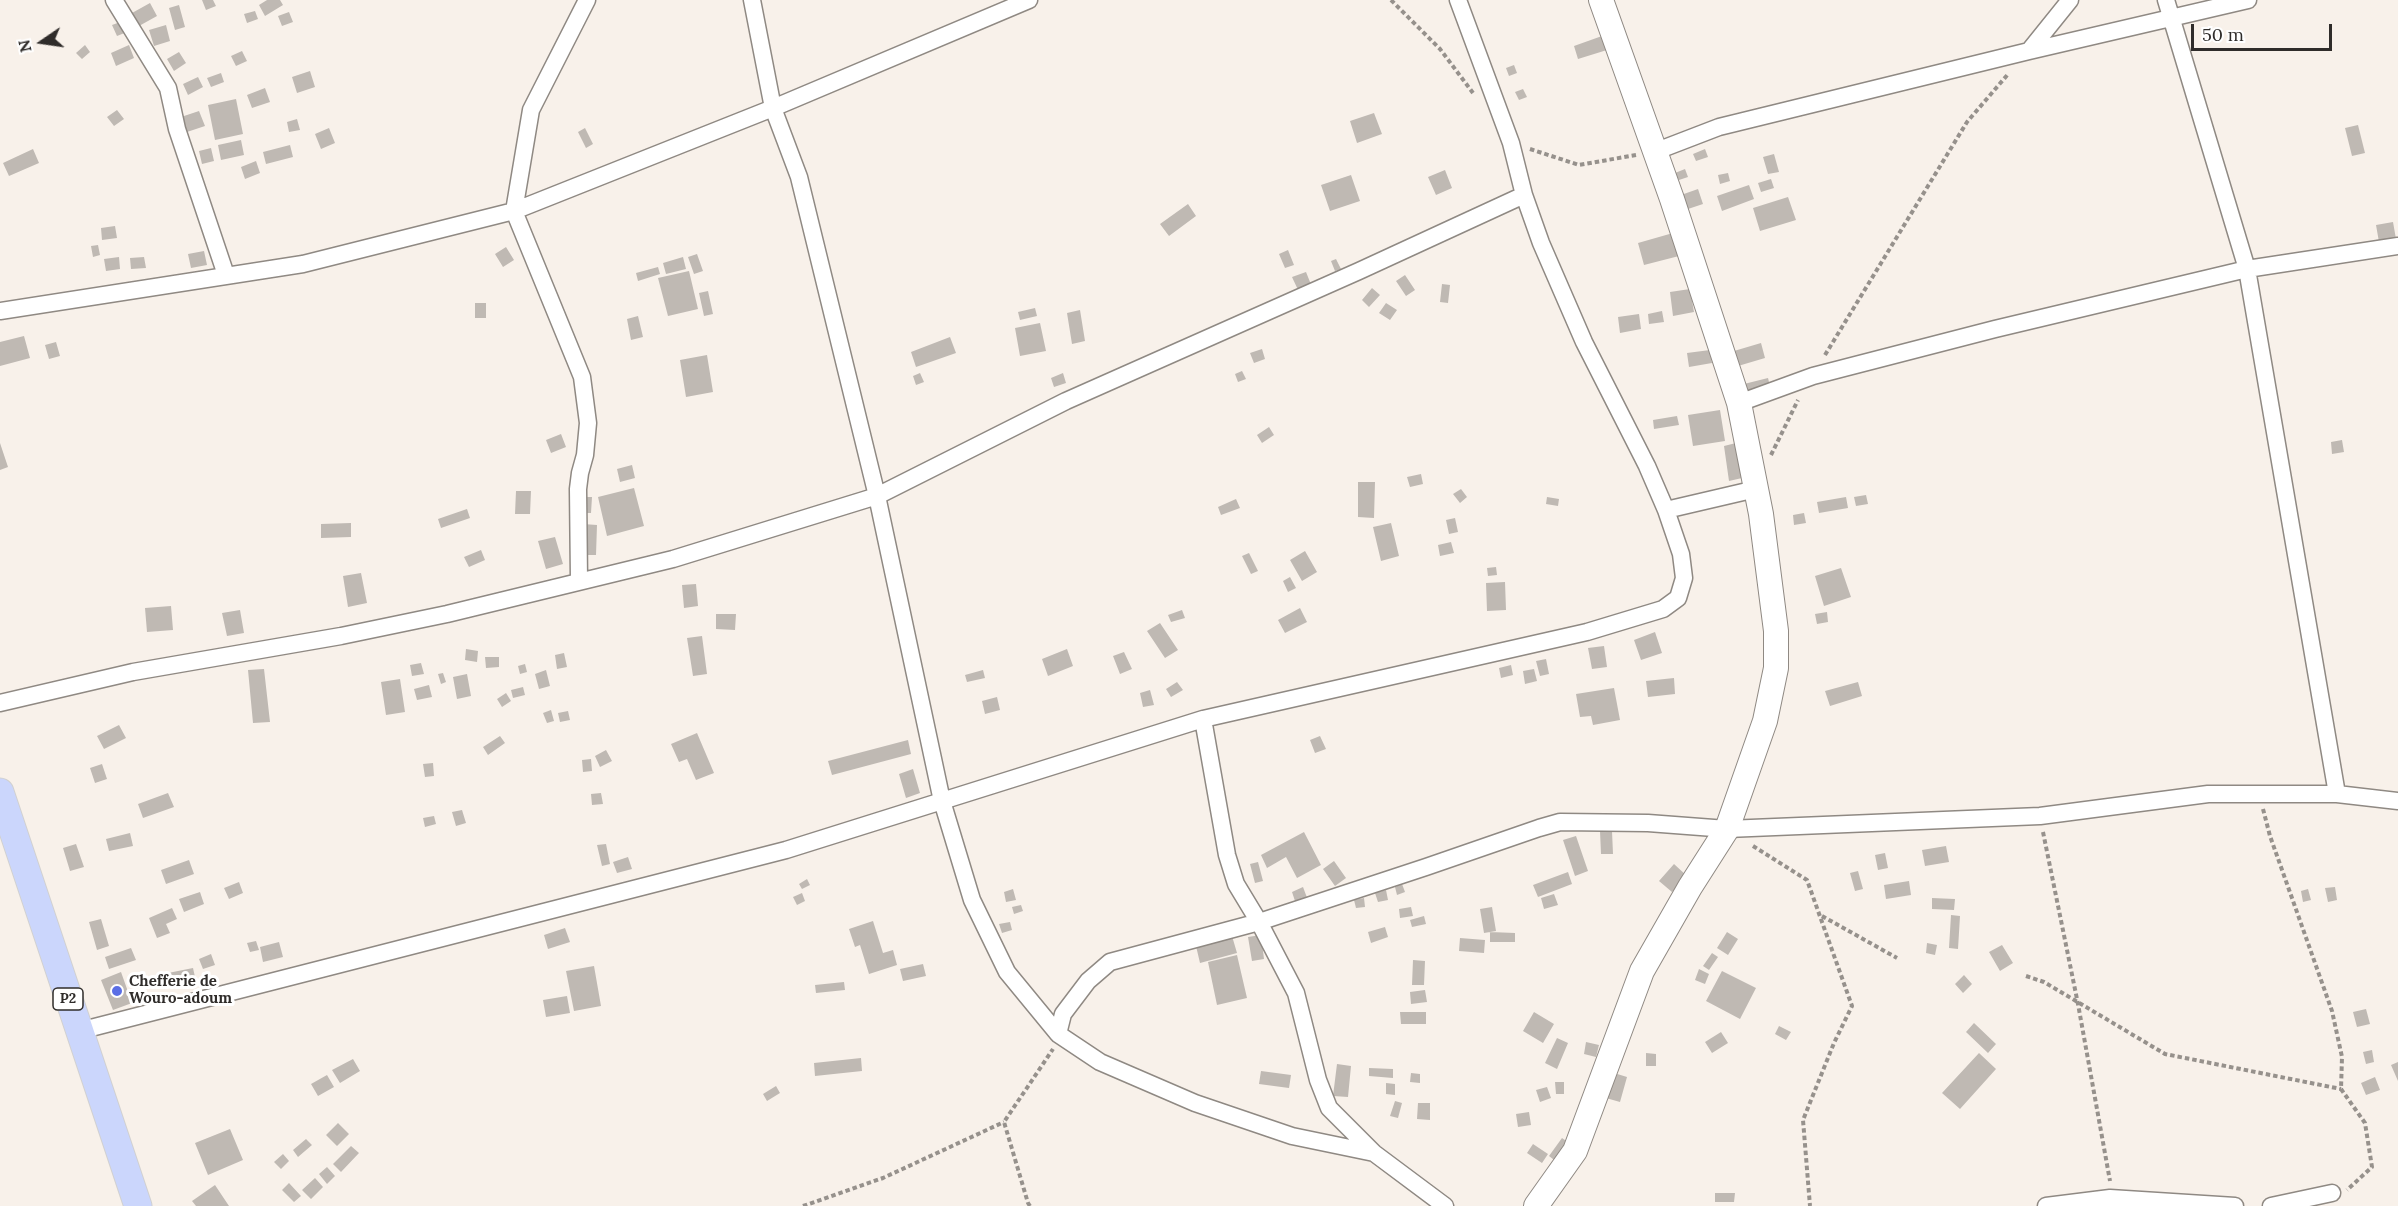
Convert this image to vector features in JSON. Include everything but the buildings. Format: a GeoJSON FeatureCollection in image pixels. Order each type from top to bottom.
{"type":"FeatureCollection","features":[{"type":"Feature","properties":{"kind":"main road"},"geometry":{"type":"LineString","coordinates":[[1536,1206],[1575,1151],[1642,971],[1684,897],[1727,829],[1765,721],[1776,668],[1776,631],[1756,489],[1738,403],[1672,199],[1601,0]]}},
{"type":"Feature","properties":{"kind":"main road","name":"P2"},"geometry":{"type":"LineString","coordinates":[[0,792],[138,1206]]}},
{"type":"Feature","properties":{"kind":"street"},"geometry":{"type":"LineString","coordinates":[[114,0],[168,88],[177,129],[226,275]]}},
{"type":"Feature","properties":{"kind":"street"},"geometry":{"type":"LineString","coordinates":[[579,580],[578,489],[585,455],[588,423],[582,377],[514,211],[531,110],[587,0]]}},
{"type":"Feature","properties":{"kind":"street"},"geometry":{"type":"LineString","coordinates":[[752,0],[773,108],[799,177],[877,496],[942,801],[972,900],[1007,972],[1058,1034],[1100,1062],[1195,1103],[1292,1136],[1374,1153]]}},
{"type":"Feature","properties":{"kind":"street"},"geometry":{"type":"LineString","coordinates":[[0,311],[303,264],[514,211],[773,108],[1029,0]]}},
{"type":"Feature","properties":{"kind":"street"},"geometry":{"type":"LineString","coordinates":[[79,1031],[786,850],[1203,719],[1587,632],[1663,609],[1678,598],[1684,578],[1681,554],[1666,510],[1647,466],[1579,332],[1541,243],[1524,195],[1511,143],[1458,0]]}},
{"type":"Feature","properties":{"kind":"street"},"geometry":{"type":"LineString","coordinates":[[2029,51],[2070,0]]}},
{"type":"Feature","properties":{"kind":"street"},"geometry":{"type":"LineString","coordinates":[[2166,0],[2247,269],[2337,794]]}},
{"type":"Feature","properties":{"kind":"street"},"geometry":{"type":"LineString","coordinates":[[1654,152],[1719,127],[2248,0]]}},
{"type":"Feature","properties":{"kind":"street"},"geometry":{"type":"LineString","coordinates":[[0,703],[134,672],[341,636],[447,614],[673,558],[877,496],[1066,401],[1524,195]]}},
{"type":"Feature","properties":{"kind":"street"},"geometry":{"type":"LineString","coordinates":[[1738,403],[1813,376],[1995,329],[2247,269],[2398,246]]}},
{"type":"Feature","properties":{"kind":"street"},"geometry":{"type":"LineString","coordinates":[[1666,510],[1756,489]]}},
{"type":"Feature","properties":{"kind":"street"},"geometry":{"type":"LineString","coordinates":[[1203,719],[1227,855],[1236,884],[1259,922],[1296,993],[1318,1080],[1329,1108],[1374,1153],[1445,1206]]}},
{"type":"Feature","properties":{"kind":"street"},"geometry":{"type":"LineString","coordinates":[[1058,1034],[1063,1014],[1088,981],[1110,962],[1259,922],[1560,822],[1648,823],[1727,829],[2040,816],[2208,794],[2337,794],[2398,801]]}},
{"type":"Feature","properties":{"kind":"street"},"geometry":{"type":"LineString","coordinates":[[2271,1206],[2332,1193]]}},
{"type":"Feature","properties":{"kind":"street"},"geometry":{"type":"LineString","coordinates":[[2046,1206],[2110,1198],[2235,1206]]}},
{"type":"Feature","properties":{"kind":"path"},"geometry":{"type":"LineString","coordinates":[[1756,489],[1794,408],[1967,122],[2029,51]]}},
{"type":"Feature","properties":{"kind":"path"},"geometry":{"type":"LineString","coordinates":[[2259,795],[2270,836],[2332,1011],[2342,1057],[2341,1089],[2366,1124],[2372,1167],[2346,1191],[2332,1193]]}},
{"type":"Feature","properties":{"kind":"path"},"geometry":{"type":"LineString","coordinates":[[2040,816],[2110,1177],[2110,1198]]}},
{"type":"Feature","properties":{"kind":"path"},"geometry":{"type":"LineString","coordinates":[[1727,829],[1807,880],[1852,1006],[1834,1043],[1803,1120],[1810,1206]]}},
{"type":"Feature","properties":{"kind":"path"},"geometry":{"type":"LineString","coordinates":[[1821,915],[1897,958]]}},
{"type":"Feature","properties":{"kind":"path"},"geometry":{"type":"LineString","coordinates":[[2026,976],[2044,982],[2165,1054],[2341,1089]]}},
{"type":"Feature","properties":{"kind":"path"},"geometry":{"type":"LineString","coordinates":[[803,1206],[883,1178],[1004,1122],[1053,1049],[1058,1034]]}},
{"type":"Feature","properties":{"kind":"path"},"geometry":{"type":"LineString","coordinates":[[1004,1122],[1030,1206]]}},
{"type":"Feature","properties":{"kind":"place","name":"Chefferie de Wouro-adoum"},"geometry":{"type":"Point","coordinates":[117,991]}}]}
